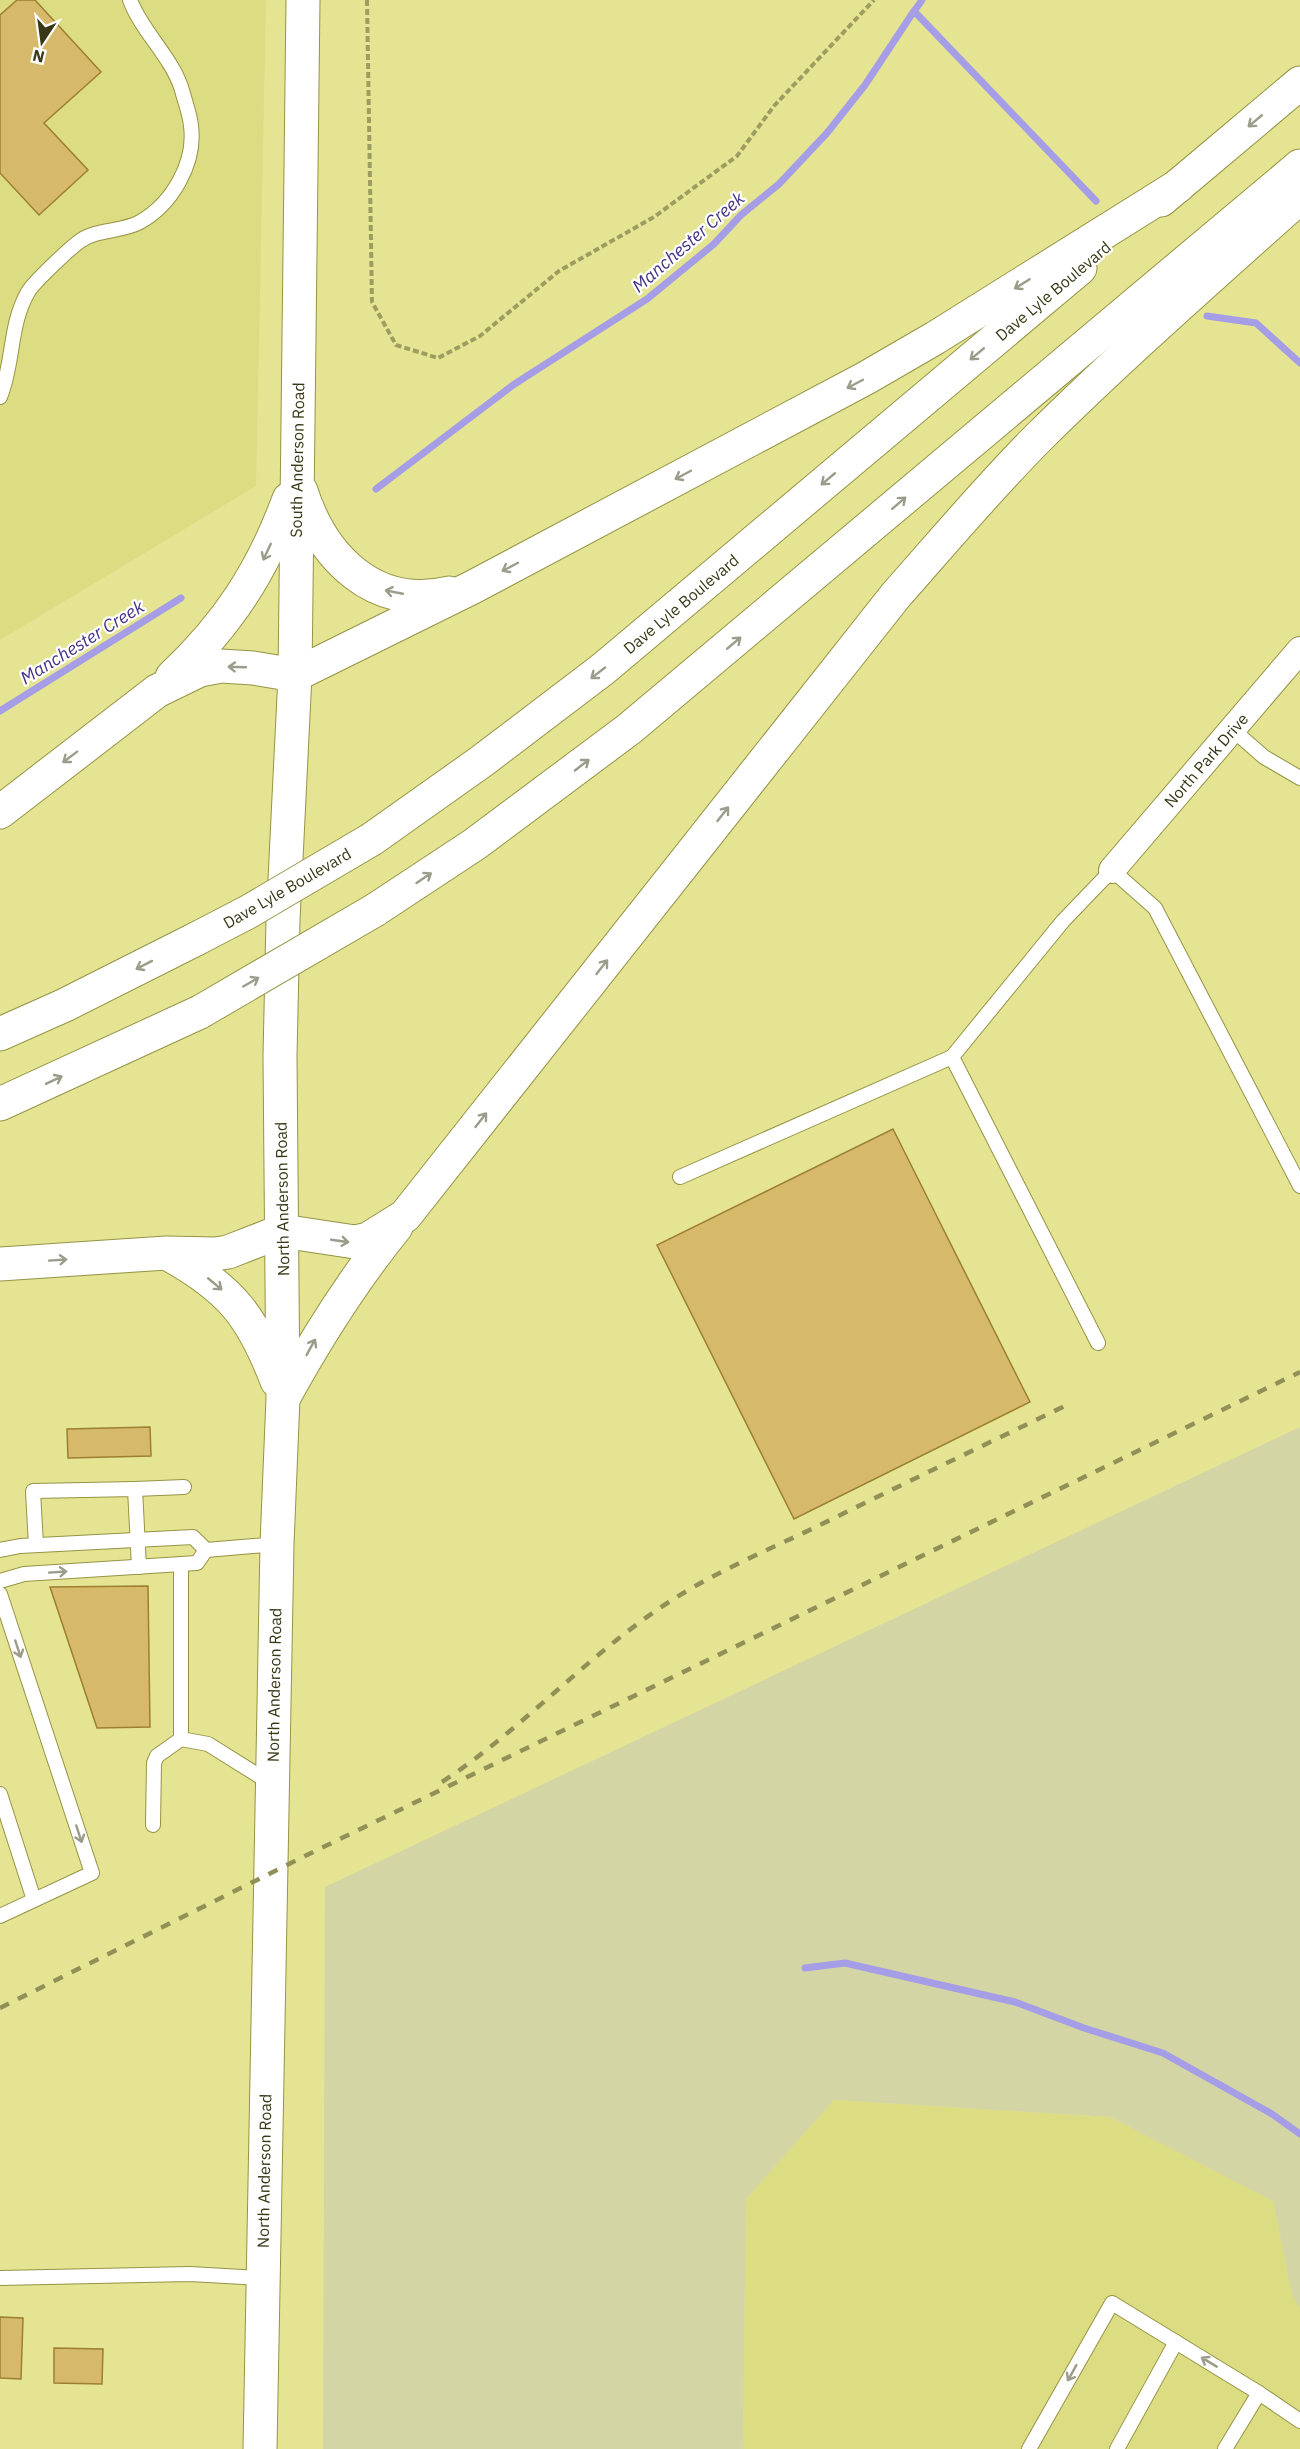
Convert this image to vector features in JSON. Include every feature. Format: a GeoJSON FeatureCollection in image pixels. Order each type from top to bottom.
{"type":"FeatureCollection","features":[{"type":"Feature","properties":{"kind":"main road","name":"South Anderson Road"},"geometry":{"type":"LineString","coordinates":[[283,920],[295,675],[303,0]]}},
{"type":"Feature","properties":{"kind":"main road","name":"Dave Lyle Boulevard"},"geometry":{"type":"LineString","coordinates":[[0,1034],[65,1005],[248,912],[372,839],[482,761],[603,669],[1300,83]]}},
{"type":"Feature","properties":{"kind":"main road"},"geometry":{"type":"LineString","coordinates":[[0,1104],[200,1012],[375,910],[475,844],[629,729],[1300,166]]}},
{"type":"Feature","properties":{"kind":"main road"},"geometry":{"type":"LineString","coordinates":[[157,691],[200,670],[221,666],[253,668],[295,675],[472,587],[876,372],[936,338],[1178,186]]}},
{"type":"Feature","properties":{"kind":"main road"},"geometry":{"type":"LineString","coordinates":[[283,1398],[321,1330],[343,1297],[405,1216],[869,630],[951,533],[1038,438],[1300,197]]}},
{"type":"Feature","properties":{"kind":"main road"},"geometry":{"type":"LineString","coordinates":[[297,478],[307,511],[326,544],[344,566],[367,584],[388,591],[418,596],[443,594],[472,587]]}},
{"type":"Feature","properties":{"kind":"main road"},"geometry":{"type":"LineString","coordinates":[[0,812],[157,691],[206,645],[233,609],[262,562],[297,478]]}},
{"type":"Feature","properties":{"kind":"main road","name":"North Anderson Road"},"geometry":{"type":"LineString","coordinates":[[260,2449],[277,1544],[283,1398],[280,1056],[283,920]]}},
{"type":"Feature","properties":{"kind":"main road"},"geometry":{"type":"LineString","coordinates":[[0,1263],[166,1253],[228,1252],[282,1230],[355,1242],[380,1233],[405,1216]]}},
{"type":"Feature","properties":{"kind":"main road"},"geometry":{"type":"LineString","coordinates":[[166,1253],[213,1281],[245,1316],[266,1354],[283,1398]]}},
{"type":"Feature","properties":{"kind":"street","name":"North Park Drive"},"geometry":{"type":"LineString","coordinates":[[1112,870],[1300,650]]}},
{"type":"Feature","properties":{"kind":"lane"},"geometry":{"type":"LineString","coordinates":[[0,397],[8,378],[15,320],[28,290],[81,240],[140,222],[160,206],[178,185],[187,162],[192,127],[181,87],[136,17],[130,0]]}},
{"type":"Feature","properties":{"kind":"lane"},"geometry":{"type":"LineString","coordinates":[[1232,729],[1264,757],[1300,778]]}},
{"type":"Feature","properties":{"kind":"lane"},"geometry":{"type":"LineString","coordinates":[[680,1177],[952,1057],[1063,921],[1112,870],[1155,908],[1300,1186]]}},
{"type":"Feature","properties":{"kind":"lane"},"geometry":{"type":"LineString","coordinates":[[952,1057],[1098,1343]]}},
{"type":"Feature","properties":{"kind":"lane"},"geometry":{"type":"LineString","coordinates":[[36,1545],[33,1491],[184,1486]]}},
{"type":"Feature","properties":{"kind":"lane"},"geometry":{"type":"LineString","coordinates":[[135,1489],[139,1567]]}},
{"type":"Feature","properties":{"kind":"lane"},"geometry":{"type":"LineString","coordinates":[[1,1545],[193,1537],[206,1550],[277,1544]]}},
{"type":"Feature","properties":{"kind":"lane"},"geometry":{"type":"LineString","coordinates":[[0,1581],[24,1574],[197,1563],[206,1550]]}},
{"type":"Feature","properties":{"kind":"lane"},"geometry":{"type":"LineString","coordinates":[[181,1739],[182,1564]]}},
{"type":"Feature","properties":{"kind":"lane"},"geometry":{"type":"LineString","coordinates":[[0,1594],[92,1873],[0,1916]]}},
{"type":"Feature","properties":{"kind":"lane"},"geometry":{"type":"LineString","coordinates":[[153,1825],[154,1763],[157,1756],[181,1739],[208,1744],[272,1784]]}},
{"type":"Feature","properties":{"kind":"lane"},"geometry":{"type":"LineString","coordinates":[[0,1794],[34,1900]]}},
{"type":"Feature","properties":{"kind":"lane"},"geometry":{"type":"LineString","coordinates":[[0,2278],[190,2274],[262,2278]]}},
{"type":"Feature","properties":{"kind":"lane"},"geometry":{"type":"LineString","coordinates":[[1029,2449],[1112,2303],[1259,2393],[1300,2421]]}},
{"type":"Feature","properties":{"kind":"lane"},"geometry":{"type":"LineString","coordinates":[[1117,2449],[1176,2342]]}},
{"type":"Feature","properties":{"kind":"lane"},"geometry":{"type":"LineString","coordinates":[[1225,2449],[1259,2393]]}},
{"type":"Feature","properties":{"kind":"path"},"geometry":{"type":"LineString","coordinates":[[368,0],[372,302],[396,345],[438,358],[480,336],[560,271],[654,217],[737,156],[774,106],[874,0]]}},
{"type":"Feature","properties":{"kind":"shaded area"},"geometry":{"type":"Polygon","coordinates":[[[0,0],[266,0],[256,486],[0,640],[0,0]]]}},
{"type":"Feature","properties":{"kind":"shaded area"},"geometry":{"type":"Polygon","coordinates":[[[834,2100],[1110,2117],[1273,2201],[1292,2294],[1300,2308],[1300,2449],[743,2449],[746,2199],[834,2100]]]}},
{"type":"Feature","properties":{"kind":"green space"},"geometry":{"type":"Polygon","coordinates":[[[1300,1427],[1300,2308],[1292,2295],[1273,2201],[1110,2117],[834,2100],[746,2199],[743,2449],[323,2449],[325,1887],[1300,1427]]]}},
{"type":"Feature","properties":{"kind":"building"},"geometry":{"type":"Polygon","coordinates":[[[17,0],[35,0],[101,72],[44,123],[88,170],[39,215],[0,173],[0,15],[17,0]]]}},
{"type":"Feature","properties":{"kind":"building"},"geometry":{"type":"Polygon","coordinates":[[[893,1129],[1030,1402],[794,1519],[657,1245],[893,1129]]]}},
{"type":"Feature","properties":{"kind":"building"},"geometry":{"type":"Polygon","coordinates":[[[150,1427],[151,1456],[68,1458],[67,1429],[150,1427]]]}},
{"type":"Feature","properties":{"kind":"building"},"geometry":{"type":"Polygon","coordinates":[[[148,1586],[150,1727],[97,1728],[50,1587],[148,1586]]]}},
{"type":"Feature","properties":{"kind":"building"},"geometry":{"type":"Polygon","coordinates":[[[0,2317],[23,2318],[21,2379],[0,2378],[0,2317]]]}},
{"type":"Feature","properties":{"kind":"building"},"geometry":{"type":"Polygon","coordinates":[[[54,2348],[103,2349],[102,2384],[54,2383],[54,2348]]]}},
{"type":"Feature","properties":{"kind":"waterway","name":"Manchester Creek"},"geometry":{"type":"LineString","coordinates":[[915,10],[922,0]]}},
{"type":"Feature","properties":{"kind":"waterway","name":"Manchester Creek"},"geometry":{"type":"LineString","coordinates":[[376,489],[513,385],[647,299],[714,244],[741,215],[779,184],[827,133],[865,85],[914,11],[1096,201]]}},
{"type":"Feature","properties":{"kind":"waterway"},"geometry":{"type":"LineString","coordinates":[[1207,316],[1256,323],[1300,363]]}},
{"type":"Feature","properties":{"kind":"waterway","name":"Manchester Creek"},"geometry":{"type":"LineString","coordinates":[[0,711],[181,598]]}},
{"type":"Feature","properties":{"kind":"waterway"},"geometry":{"type":"LineString","coordinates":[[805,1968],[845,1963],[1015,2002],[1084,2028],[1163,2053],[1272,2114],[1300,2134]]}},
{"type":"Feature","properties":{"kind":"railway"},"geometry":{"type":"LineString","coordinates":[[0,2008],[307,1855],[1300,1372]]}},
{"type":"Feature","properties":{"kind":"railway"},"geometry":{"type":"LineString","coordinates":[[442,1782],[500,1739],[610,1645],[687,1591],[742,1562],[1067,1405]]}}]}
